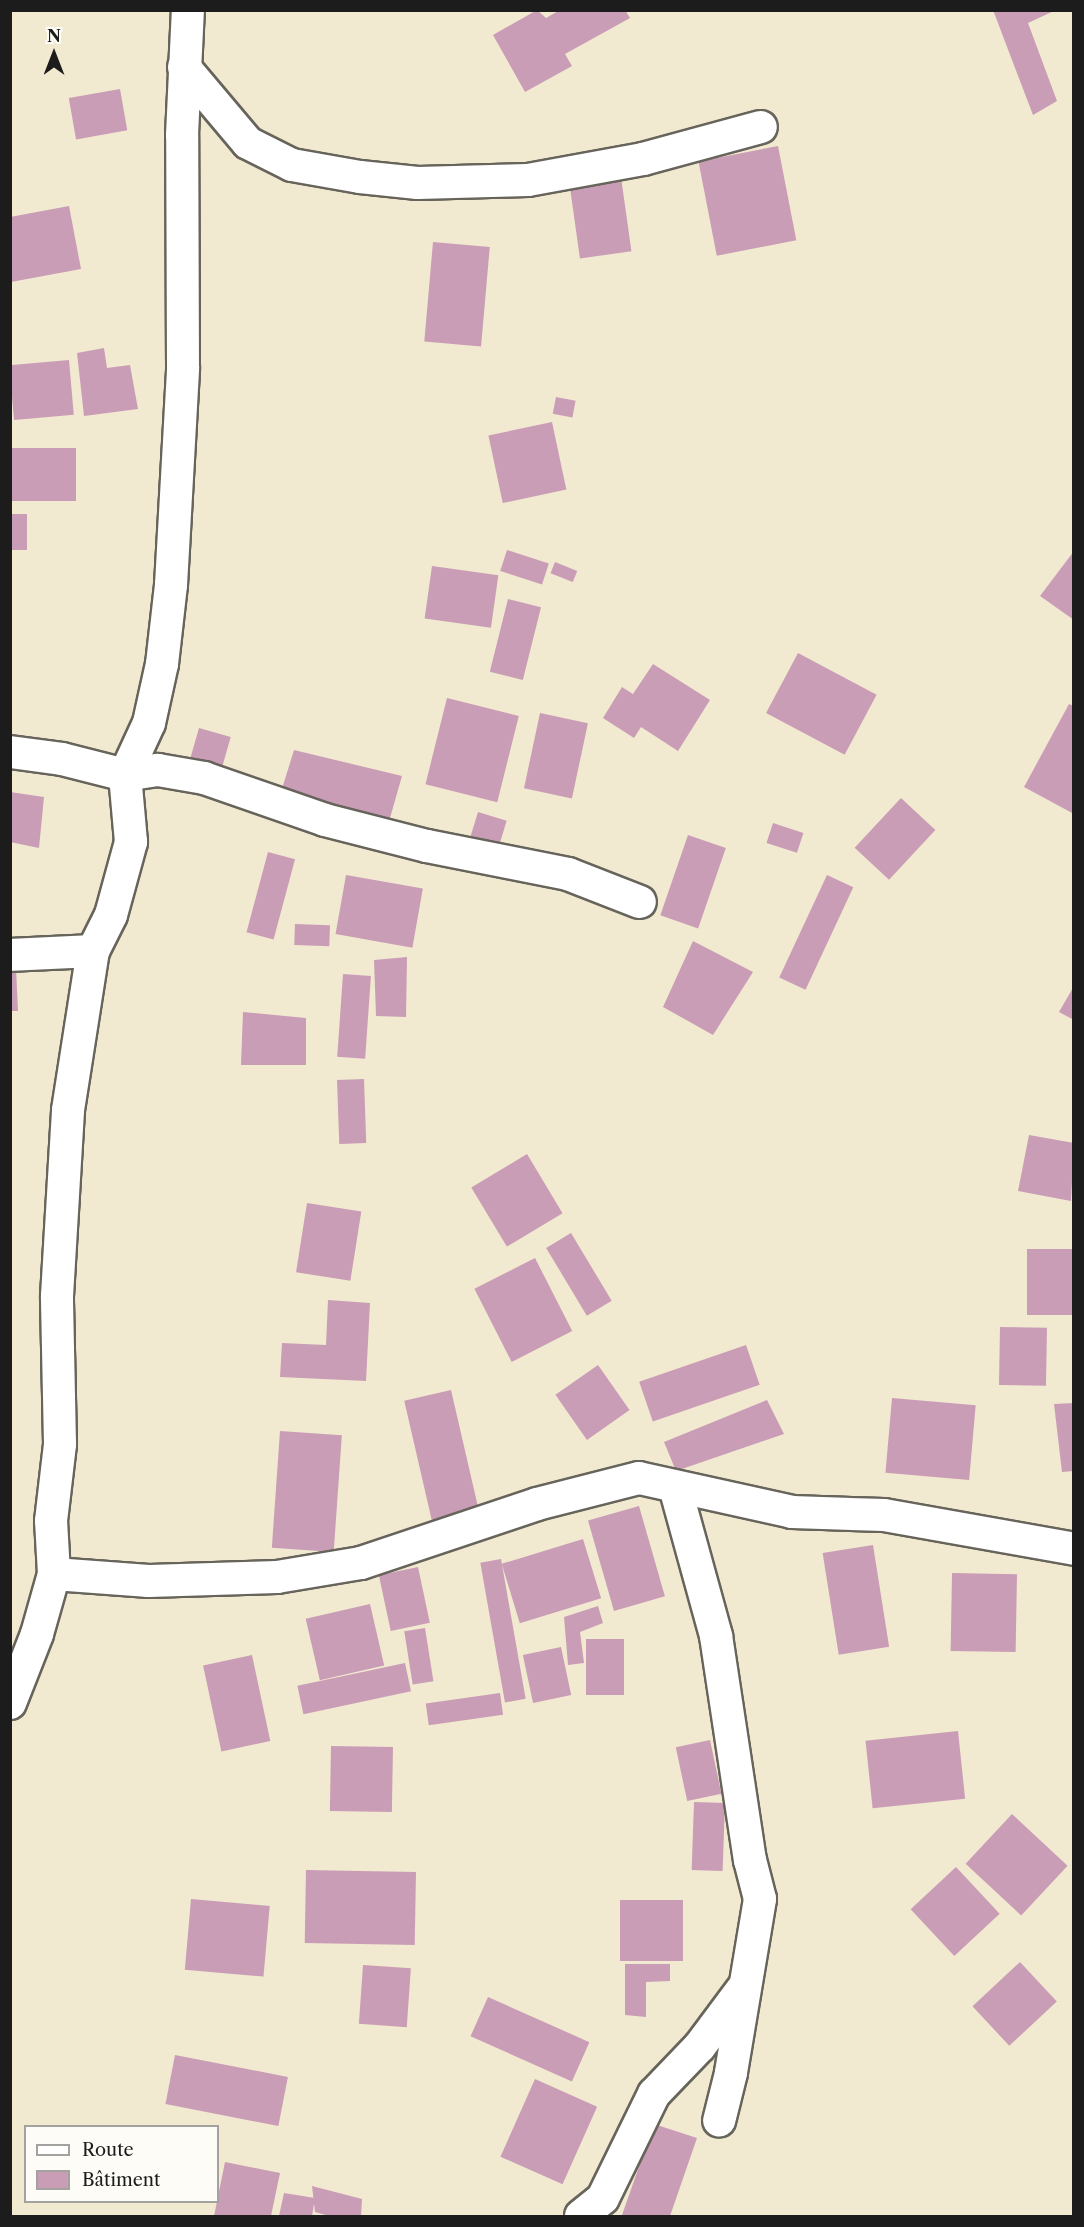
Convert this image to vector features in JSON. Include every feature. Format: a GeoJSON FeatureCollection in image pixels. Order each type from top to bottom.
{"type":"FeatureCollection","features":[{"type":"Feature","properties":{"kind":"street"},"geometry":{"type":"LineString","coordinates":[[10,1703],[37,1634],[54,1574],[51,1521],[60,1444],[57,1296],[68,1122],[93,951],[111,915],[130,842],[125,775],[151,713],[162,664],[171,585],[183,367],[184,67],[188,10]]}},
{"type":"Feature","properties":{"kind":"street"},"geometry":{"type":"LineString","coordinates":[[184,67],[248,143],[292,165],[360,177],[418,183],[528,180],[643,159],[761,127]]}},
{"type":"Feature","properties":{"kind":"street"},"geometry":{"type":"LineString","coordinates":[[10,752],[62,759],[125,775],[158,770],[204,778],[325,820],[427,846],[568,874],[640,902]]}},
{"type":"Feature","properties":{"kind":"street"},"geometry":{"type":"LineString","coordinates":[[10,955],[93,951]]}},
{"type":"Feature","properties":{"kind":"street"},"geometry":{"type":"LineString","coordinates":[[54,1574],[148,1581],[277,1577],[362,1563],[537,1504],[639,1478],[792,1512],[884,1515],[1074,1549]]}},
{"type":"Feature","properties":{"kind":"street"},"geometry":{"type":"LineString","coordinates":[[675,1487],[716,1636],[750,1860],[760,1899],[743,1988],[732,2073],[720,2121]]}},
{"type":"Feature","properties":{"kind":"street"},"geometry":{"type":"LineString","coordinates":[[581,2217],[603,2198],[654,2094],[700,2046],[743,1988]]}},
{"type":"Feature","properties":{"kind":"building"},"geometry":{"type":"Polygon","coordinates":[[[537,10],[546,18],[560,10],[625,10],[630,18],[565,54],[572,66],[525,92],[493,35],[537,10]]]}},
{"type":"Feature","properties":{"kind":"building"},"geometry":{"type":"Polygon","coordinates":[[[993,10],[1056,10],[1028,23],[1057,101],[1033,115],[993,10]]]}},
{"type":"Feature","properties":{"kind":"building"},"geometry":{"type":"Polygon","coordinates":[[[120,89],[127,130],[76,139],[69,98],[120,89]]]}},
{"type":"Feature","properties":{"kind":"building"},"geometry":{"type":"Polygon","coordinates":[[[778,146],[796,240],[717,256],[698,161],[778,146]]]}},
{"type":"Feature","properties":{"kind":"building"},"geometry":{"type":"Polygon","coordinates":[[[621,177],[631,251],[580,259],[570,184],[621,177]]]}},
{"type":"Feature","properties":{"kind":"building"},"geometry":{"type":"Polygon","coordinates":[[[69,206],[81,269],[11,282],[10,217],[69,206]]]}},
{"type":"Feature","properties":{"kind":"building"},"geometry":{"type":"Polygon","coordinates":[[[433,242],[490,247],[481,347],[424,342],[433,242]]]}},
{"type":"Feature","properties":{"kind":"building"},"geometry":{"type":"Polygon","coordinates":[[[104,348],[107,368],[130,365],[138,409],[84,416],[77,353],[104,348]]]}},
{"type":"Feature","properties":{"kind":"building"},"geometry":{"type":"Polygon","coordinates":[[[69,360],[74,415],[14,420],[10,365],[69,360]]]}},
{"type":"Feature","properties":{"kind":"building"},"geometry":{"type":"Polygon","coordinates":[[[556,397],[576,401],[572,418],[553,414],[556,397]]]}},
{"type":"Feature","properties":{"kind":"building"},"geometry":{"type":"Polygon","coordinates":[[[552,422],[566,489],[503,503],[488,436],[552,422]]]}},
{"type":"Feature","properties":{"kind":"building"},"geometry":{"type":"Polygon","coordinates":[[[10,448],[76,448],[76,501],[10,501],[10,448]]]}},
{"type":"Feature","properties":{"kind":"building"},"geometry":{"type":"Polygon","coordinates":[[[10,514],[27,514],[27,550],[10,550],[10,514]]]}},
{"type":"Feature","properties":{"kind":"building"},"geometry":{"type":"Polygon","coordinates":[[[507,550],[549,564],[542,585],[500,571],[507,550]]]}},
{"type":"Feature","properties":{"kind":"building"},"geometry":{"type":"Polygon","coordinates":[[[1074,551],[1074,620],[1040,596],[1074,551]]]}},
{"type":"Feature","properties":{"kind":"building"},"geometry":{"type":"Polygon","coordinates":[[[555,562],[577,571],[573,582],[551,573],[555,562]]]}},
{"type":"Feature","properties":{"kind":"building"},"geometry":{"type":"Polygon","coordinates":[[[432,566],[498,575],[491,628],[425,618],[432,566]]]}},
{"type":"Feature","properties":{"kind":"building"},"geometry":{"type":"Polygon","coordinates":[[[508,599],[541,607],[523,680],[490,672],[508,599]]]}},
{"type":"Feature","properties":{"kind":"building"},"geometry":{"type":"Polygon","coordinates":[[[798,653],[877,695],[845,755],[766,713],[798,653]]]}},
{"type":"Feature","properties":{"kind":"building"},"geometry":{"type":"Polygon","coordinates":[[[653,664],[710,700],[678,751],[641,727],[634,738],[603,718],[622,687],[633,694],[653,664]]]}},
{"type":"Feature","properties":{"kind":"building"},"geometry":{"type":"Polygon","coordinates":[[[447,698],[519,716],[497,802],[425,784],[447,698]]]}},
{"type":"Feature","properties":{"kind":"building"},"geometry":{"type":"Polygon","coordinates":[[[1069,704],[1074,706],[1074,814],[1024,787],[1069,704]]]}},
{"type":"Feature","properties":{"kind":"building"},"geometry":{"type":"Polygon","coordinates":[[[540,713],[588,723],[572,799],[524,788],[540,713]]]}},
{"type":"Feature","properties":{"kind":"building"},"geometry":{"type":"Polygon","coordinates":[[[199,728],[231,737],[222,767],[190,758],[199,728]]]}},
{"type":"Feature","properties":{"kind":"building"},"geometry":{"type":"Polygon","coordinates":[[[294,750],[402,776],[388,825],[281,792],[294,750]]]}},
{"type":"Feature","properties":{"kind":"building"},"geometry":{"type":"Polygon","coordinates":[[[10,792],[44,797],[39,848],[10,842],[10,792]]]}},
{"type":"Feature","properties":{"kind":"building"},"geometry":{"type":"Polygon","coordinates":[[[901,798],[935,830],[889,880],[855,848],[901,798]]]}},
{"type":"Feature","properties":{"kind":"building"},"geometry":{"type":"Polygon","coordinates":[[[478,812],[507,821],[497,853],[468,845],[478,812]]]}},
{"type":"Feature","properties":{"kind":"building"},"geometry":{"type":"Polygon","coordinates":[[[773,823],[803,833],[797,853],[767,843],[773,823]]]}},
{"type":"Feature","properties":{"kind":"building"},"geometry":{"type":"Polygon","coordinates":[[[688,835],[726,848],[698,928],[660,915],[688,835]]]}},
{"type":"Feature","properties":{"kind":"building"},"geometry":{"type":"Polygon","coordinates":[[[268,852],[295,859],[274,939],[247,932],[268,852]]]}},
{"type":"Feature","properties":{"kind":"building"},"geometry":{"type":"Polygon","coordinates":[[[346,875],[423,889],[412,948],[336,934],[346,875]]]}},
{"type":"Feature","properties":{"kind":"building"},"geometry":{"type":"Polygon","coordinates":[[[827,875],[853,887],[806,990],[779,977],[827,875]]]}},
{"type":"Feature","properties":{"kind":"building"},"geometry":{"type":"Polygon","coordinates":[[[295,924],[330,925],[329,946],[294,945],[295,924]]]}},
{"type":"Feature","properties":{"kind":"building"},"geometry":{"type":"Polygon","coordinates":[[[693,941],[753,972],[713,1035],[663,1007],[693,941]]]}},
{"type":"Feature","properties":{"kind":"building"},"geometry":{"type":"Polygon","coordinates":[[[407,957],[406,1017],[376,1016],[374,960],[407,957]]]}},
{"type":"Feature","properties":{"kind":"building"},"geometry":{"type":"Polygon","coordinates":[[[10,968],[16,968],[18,1011],[10,1011],[10,968]]]}},
{"type":"Feature","properties":{"kind":"building"},"geometry":{"type":"Polygon","coordinates":[[[343,974],[371,976],[365,1059],[337,1057],[343,974]]]}},
{"type":"Feature","properties":{"kind":"building"},"geometry":{"type":"Polygon","coordinates":[[[1074,986],[1074,1020],[1059,1012],[1074,986]]]}},
{"type":"Feature","properties":{"kind":"building"},"geometry":{"type":"Polygon","coordinates":[[[243,1012],[306,1018],[306,1065],[241,1065],[243,1012]]]}},
{"type":"Feature","properties":{"kind":"building"},"geometry":{"type":"Polygon","coordinates":[[[364,1079],[366,1143],[339,1144],[337,1080],[364,1079]]]}},
{"type":"Feature","properties":{"kind":"building"},"geometry":{"type":"Polygon","coordinates":[[[1029,1135],[1074,1143],[1071,1201],[1018,1191],[1029,1135]]]}},
{"type":"Feature","properties":{"kind":"building"},"geometry":{"type":"Polygon","coordinates":[[[527,1154],[563,1213],[507,1247],[471,1187],[527,1154]]]}},
{"type":"Feature","properties":{"kind":"building"},"geometry":{"type":"Polygon","coordinates":[[[307,1203],[361,1212],[350,1281],[296,1272],[307,1203]]]}},
{"type":"Feature","properties":{"kind":"building"},"geometry":{"type":"Polygon","coordinates":[[[571,1233],[612,1301],[587,1316],[546,1248],[571,1233]]]}},
{"type":"Feature","properties":{"kind":"building"},"geometry":{"type":"Polygon","coordinates":[[[1027,1249],[1074,1249],[1074,1315],[1027,1315],[1027,1249]]]}},
{"type":"Feature","properties":{"kind":"building"},"geometry":{"type":"Polygon","coordinates":[[[535,1258],[572,1331],[512,1362],[474,1289],[535,1258]]]}},
{"type":"Feature","properties":{"kind":"building"},"geometry":{"type":"Polygon","coordinates":[[[328,1300],[370,1303],[366,1381],[280,1377],[282,1343],[326,1345],[328,1300]]]}},
{"type":"Feature","properties":{"kind":"building"},"geometry":{"type":"Polygon","coordinates":[[[1000,1327],[1047,1328],[1046,1386],[999,1385],[1000,1327]]]}},
{"type":"Feature","properties":{"kind":"building"},"geometry":{"type":"Polygon","coordinates":[[[746,1345],[760,1385],[653,1422],[639,1382],[746,1345]]]}},
{"type":"Feature","properties":{"kind":"building"},"geometry":{"type":"Polygon","coordinates":[[[598,1365],[630,1410],[587,1440],[555,1395],[598,1365]]]}},
{"type":"Feature","properties":{"kind":"building"},"geometry":{"type":"Polygon","coordinates":[[[451,1390],[478,1509],[432,1520],[404,1401],[451,1390]]]}},
{"type":"Feature","properties":{"kind":"building"},"geometry":{"type":"Polygon","coordinates":[[[892,1398],[976,1405],[969,1480],[885,1473],[892,1398]]]}},
{"type":"Feature","properties":{"kind":"building"},"geometry":{"type":"Polygon","coordinates":[[[767,1400],[784,1434],[676,1471],[664,1442],[767,1400]]]}},
{"type":"Feature","properties":{"kind":"building"},"geometry":{"type":"Polygon","coordinates":[[[1074,1403],[1074,1471],[1062,1472],[1054,1404],[1074,1403]]]}},
{"type":"Feature","properties":{"kind":"building"},"geometry":{"type":"Polygon","coordinates":[[[280,1431],[342,1435],[334,1552],[272,1548],[280,1431]]]}},
{"type":"Feature","properties":{"kind":"building"},"geometry":{"type":"Polygon","coordinates":[[[639,1506],[665,1596],[614,1611],[588,1521],[639,1506]]]}},
{"type":"Feature","properties":{"kind":"building"},"geometry":{"type":"Polygon","coordinates":[[[583,1539],[601,1598],[520,1623],[502,1564],[583,1539]]]}},
{"type":"Feature","properties":{"kind":"building"},"geometry":{"type":"Polygon","coordinates":[[[873,1545],[889,1647],[839,1655],[823,1553],[873,1545]]]}},
{"type":"Feature","properties":{"kind":"building"},"geometry":{"type":"Polygon","coordinates":[[[501,1559],[526,1699],[505,1702],[480,1563],[501,1559]]]}},
{"type":"Feature","properties":{"kind":"building"},"geometry":{"type":"Polygon","coordinates":[[[418,1567],[430,1623],[391,1631],[379,1575],[418,1567]]]}},
{"type":"Feature","properties":{"kind":"building"},"geometry":{"type":"Polygon","coordinates":[[[952,1573],[1017,1574],[1016,1652],[951,1651],[952,1573]]]}},
{"type":"Feature","properties":{"kind":"building"},"geometry":{"type":"Polygon","coordinates":[[[370,1604],[384,1665],[320,1680],[306,1619],[370,1604]]]}},
{"type":"Feature","properties":{"kind":"building"},"geometry":{"type":"Polygon","coordinates":[[[598,1606],[603,1623],[580,1632],[584,1663],[568,1665],[564,1617],[598,1606]]]}},
{"type":"Feature","properties":{"kind":"building"},"geometry":{"type":"Polygon","coordinates":[[[425,1628],[433,1681],[413,1685],[404,1631],[425,1628]]]}},
{"type":"Feature","properties":{"kind":"building"},"geometry":{"type":"Polygon","coordinates":[[[586,1639],[624,1639],[624,1695],[586,1695],[586,1639]]]}},
{"type":"Feature","properties":{"kind":"building"},"geometry":{"type":"Polygon","coordinates":[[[561,1647],[571,1695],[533,1703],[523,1655],[561,1647]]]}},
{"type":"Feature","properties":{"kind":"building"},"geometry":{"type":"Polygon","coordinates":[[[252,1655],[270,1741],[221,1751],[203,1665],[252,1655]]]}},
{"type":"Feature","properties":{"kind":"building"},"geometry":{"type":"Polygon","coordinates":[[[405,1663],[411,1691],[303,1714],[297,1686],[405,1663]]]}},
{"type":"Feature","properties":{"kind":"building"},"geometry":{"type":"Polygon","coordinates":[[[500,1693],[503,1715],[429,1725],[426,1703],[500,1693]]]}},
{"type":"Feature","properties":{"kind":"building"},"geometry":{"type":"Polygon","coordinates":[[[958,1731],[965,1799],[873,1808],[866,1741],[958,1731]]]}},
{"type":"Feature","properties":{"kind":"building"},"geometry":{"type":"Polygon","coordinates":[[[710,1740],[721,1794],[687,1801],[676,1747],[710,1740]]]}},
{"type":"Feature","properties":{"kind":"building"},"geometry":{"type":"Polygon","coordinates":[[[331,1746],[393,1747],[392,1812],[330,1811],[331,1746]]]}},
{"type":"Feature","properties":{"kind":"building"},"geometry":{"type":"Polygon","coordinates":[[[694,1802],[725,1803],[723,1871],[692,1870],[694,1802]]]}},
{"type":"Feature","properties":{"kind":"building"},"geometry":{"type":"Polygon","coordinates":[[[1012,1814],[1068,1866],[1021,1916],[966,1864],[1012,1814]]]}},
{"type":"Feature","properties":{"kind":"building"},"geometry":{"type":"Polygon","coordinates":[[[956,1867],[1000,1914],[954,1956],[911,1909],[956,1867]]]}},
{"type":"Feature","properties":{"kind":"building"},"geometry":{"type":"Polygon","coordinates":[[[306,1870],[416,1872],[415,1945],[305,1943],[306,1870]]]}},
{"type":"Feature","properties":{"kind":"building"},"geometry":{"type":"Polygon","coordinates":[[[191,1899],[270,1906],[264,1977],[185,1970],[191,1899]]]}},
{"type":"Feature","properties":{"kind":"building"},"geometry":{"type":"Polygon","coordinates":[[[620,1900],[683,1900],[683,1961],[620,1961],[620,1900]]]}},
{"type":"Feature","properties":{"kind":"building"},"geometry":{"type":"Polygon","coordinates":[[[1020,1962],[1057,2001],[1009,2046],[972,2006],[1020,1962]]]}},
{"type":"Feature","properties":{"kind":"building"},"geometry":{"type":"Polygon","coordinates":[[[625,1964],[670,1964],[670,1981],[646,1982],[646,2017],[625,2015],[625,1964]]]}},
{"type":"Feature","properties":{"kind":"building"},"geometry":{"type":"Polygon","coordinates":[[[363,1965],[411,1968],[407,2027],[359,2024],[363,1965]]]}},
{"type":"Feature","properties":{"kind":"building"},"geometry":{"type":"Polygon","coordinates":[[[488,1997],[589,2042],[572,2081],[471,2036],[488,1997]]]}},
{"type":"Feature","properties":{"kind":"building"},"geometry":{"type":"Polygon","coordinates":[[[175,2055],[288,2077],[278,2126],[165,2104],[175,2055]]]}},
{"type":"Feature","properties":{"kind":"building"},"geometry":{"type":"Polygon","coordinates":[[[535,2079],[597,2107],[563,2184],[500,2157],[535,2079]]]}},
{"type":"Feature","properties":{"kind":"building"},"geometry":{"type":"Polygon","coordinates":[[[654,2124],[697,2138],[670,2216],[622,2215],[654,2124]]]}},
{"type":"Feature","properties":{"kind":"building"},"geometry":{"type":"Polygon","coordinates":[[[225,2162],[280,2173],[271,2216],[214,2216],[217,2203],[219,2203],[225,2162]]]}},
{"type":"Feature","properties":{"kind":"building"},"geometry":{"type":"Polygon","coordinates":[[[312,2186],[362,2199],[361,2216],[329,2216],[315,2212],[312,2186]]]}},
{"type":"Feature","properties":{"kind":"building"},"geometry":{"type":"Polygon","coordinates":[[[284,2193],[315,2198],[312,2216],[279,2216],[284,2193]]]}}]}
